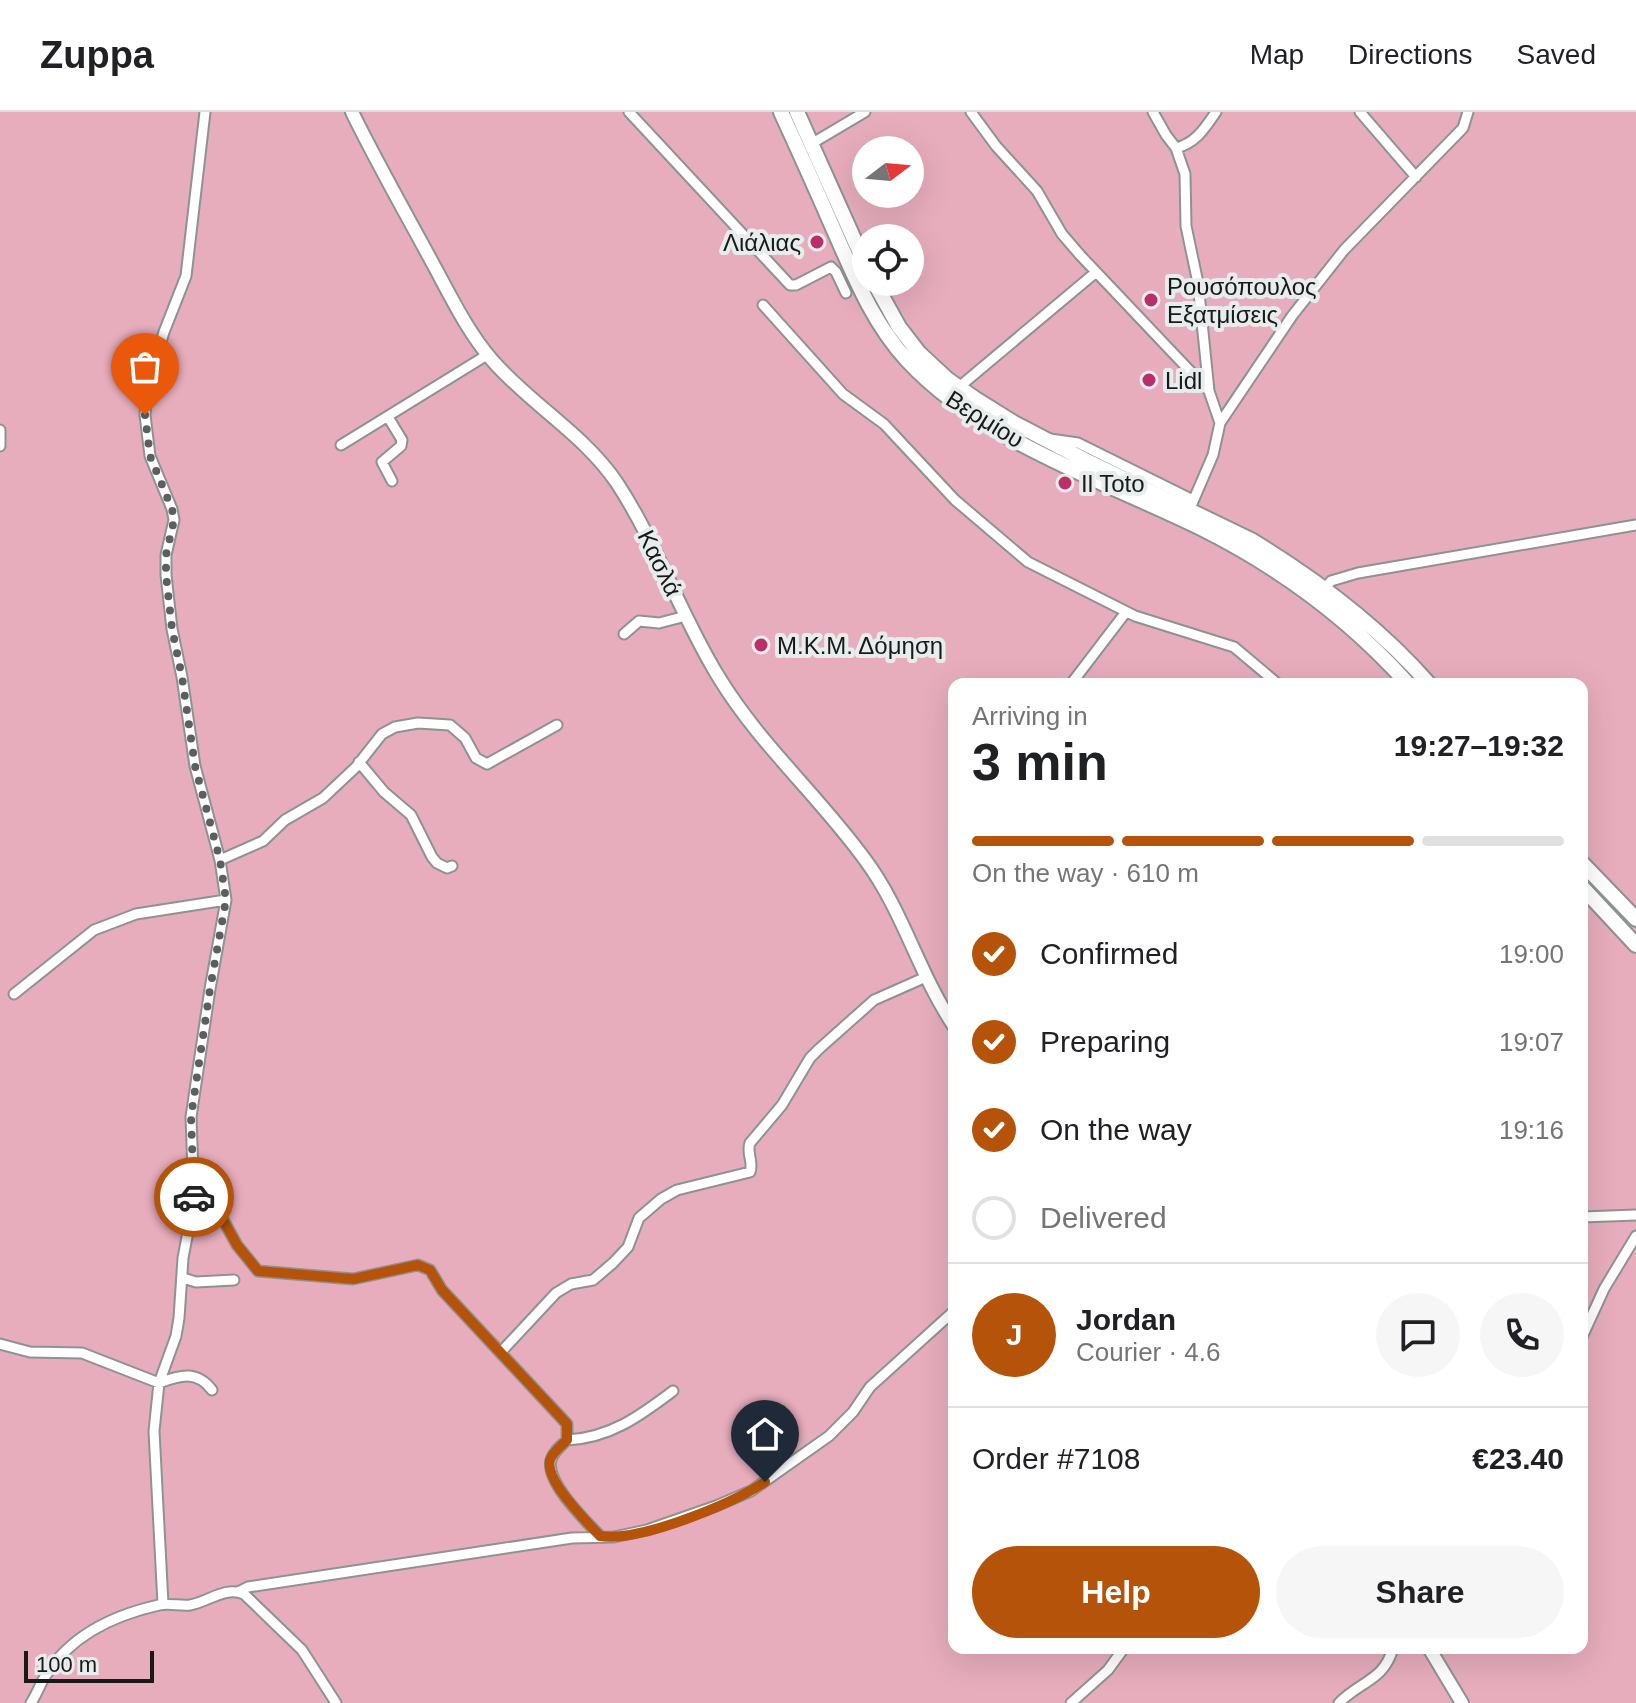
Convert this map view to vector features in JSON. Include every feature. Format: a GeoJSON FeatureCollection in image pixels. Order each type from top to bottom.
{"type":"FeatureCollection","features":[{"type":"Feature","properties":{"kind":"main road","name":"Βερμίου"},"geometry":{"type":"LineString","coordinates":[[781,112],[862,295],[882,329],[908,361],[937,389],[968,412],[1007,434],[1078,471],[1189,511]]}},
{"type":"Feature","properties":{"kind":"main road"},"geometry":{"type":"LineString","coordinates":[[797,112],[852,235]]}},
{"type":"Feature","properties":{"kind":"main road","name":"Βερμίου"},"geometry":{"type":"LineString","coordinates":[[882,296],[907,338],[933,367],[959,387],[1014,423],[1189,511],[1247,552],[1321,593]]}},
{"type":"Feature","properties":{"kind":"main road"},"geometry":{"type":"LineString","coordinates":[[1321,593],[1402,678]]}},
{"type":"Feature","properties":{"kind":"main road"},"geometry":{"type":"LineString","coordinates":[[1321,593],[1391,644],[1423,678]]}},
{"type":"Feature","properties":{"kind":"main road"},"geometry":{"type":"LineString","coordinates":[[1588,869],[1636,919]]}},
{"type":"Feature","properties":{"kind":"main road"},"geometry":{"type":"LineString","coordinates":[[1588,893],[1636,945]]}},
{"type":"Feature","properties":{"kind":"street"},"geometry":{"type":"LineString","coordinates":[[163,1604],[154,1431],[159,1383],[176,1336],[186,1237],[194,1200],[191,1117],[226,900],[220,860],[195,766],[171,619],[166,555],[174,520],[150,456],[145,415],[147,388],[186,276],[205,112]]}},
{"type":"Feature","properties":{"kind":"street","name":"Κασλά"},"geometry":{"type":"LineString","coordinates":[[352,112],[458,309],[487,355],[584,445],[614,479],[636,515],[718,676],[745,715],[873,871],[948,1016]]}},
{"type":"Feature","properties":{"kind":"street"},"geometry":{"type":"LineString","coordinates":[[629,112],[790,285],[796,285],[831,267],[846,293]]}},
{"type":"Feature","properties":{"kind":"street"},"geometry":{"type":"LineString","coordinates":[[811,144],[865,112]]}},
{"type":"Feature","properties":{"kind":"street"},"geometry":{"type":"LineString","coordinates":[[971,112],[996,146],[1037,191],[1062,234],[1095,273],[1209,391]]}},
{"type":"Feature","properties":{"kind":"street"},"geometry":{"type":"LineString","coordinates":[[1153,112],[1176,148],[1185,174],[1185,214],[1198,283],[1209,391],[1220,423]]}},
{"type":"Feature","properties":{"kind":"street"},"geometry":{"type":"LineString","coordinates":[[1176,148],[1197,138],[1216,112]]}},
{"type":"Feature","properties":{"kind":"street"},"geometry":{"type":"LineString","coordinates":[[1360,112],[1416,177]]}},
{"type":"Feature","properties":{"kind":"street"},"geometry":{"type":"LineString","coordinates":[[1189,511],[1213,455],[1220,423],[1318,282],[1344,250],[1463,128],[1468,112]]}},
{"type":"Feature","properties":{"kind":"street"},"geometry":{"type":"LineString","coordinates":[[959,387],[1095,273]]}},
{"type":"Feature","properties":{"kind":"street"},"geometry":{"type":"LineString","coordinates":[[763,305],[835,386],[884,424],[967,512],[1028,562],[1155,624],[1234,647],[1249,658],[1263,678]]}},
{"type":"Feature","properties":{"kind":"street"},"geometry":{"type":"LineString","coordinates":[[341,445],[487,355]]}},
{"type":"Feature","properties":{"kind":"street"},"geometry":{"type":"LineString","coordinates":[[388,417],[402,440],[401,446],[382,462],[392,481]]}},
{"type":"Feature","properties":{"kind":"street"},"geometry":{"type":"LineString","coordinates":[[0,430],[0,446]]}},
{"type":"Feature","properties":{"kind":"street"},"geometry":{"type":"LineString","coordinates":[[1321,593],[1331,581],[1358,573],[1636,525]]}},
{"type":"Feature","properties":{"kind":"street"},"geometry":{"type":"LineString","coordinates":[[1076,678],[1126,612]]}},
{"type":"Feature","properties":{"kind":"street"},"geometry":{"type":"LineString","coordinates":[[624,634],[639,621],[659,623],[686,616]]}},
{"type":"Feature","properties":{"kind":"street"},"geometry":{"type":"LineString","coordinates":[[220,860],[263,841],[285,820],[323,798],[338,786],[382,734],[404,724],[450,725],[465,738],[476,758],[487,764],[557,725]]}},
{"type":"Feature","properties":{"kind":"street"},"geometry":{"type":"LineString","coordinates":[[359,762],[394,803],[411,815],[437,863],[447,868],[452,866]]}},
{"type":"Feature","properties":{"kind":"street"},"geometry":{"type":"LineString","coordinates":[[14,994],[94,930],[136,914],[226,900]]}},
{"type":"Feature","properties":{"kind":"street"},"geometry":{"type":"LineString","coordinates":[[501,1352],[556,1293],[571,1284],[593,1280],[613,1263],[628,1247],[639,1218],[654,1204],[677,1190],[750,1172],[750,1143],[782,1105],[815,1053],[874,1000],[926,977]]}},
{"type":"Feature","properties":{"kind":"street"},"geometry":{"type":"LineString","coordinates":[[194,1200],[221,1216],[237,1245],[258,1271],[348,1280],[418,1265],[426,1267],[442,1290],[564,1421],[569,1429],[567,1440],[552,1455],[550,1473],[600,1536]]}},
{"type":"Feature","properties":{"kind":"street"},"geometry":{"type":"LineString","coordinates":[[1588,1217],[1636,1215]]}},
{"type":"Feature","properties":{"kind":"street"},"geometry":{"type":"LineString","coordinates":[[1588,1324],[1604,1289],[1636,1236]]}},
{"type":"Feature","properties":{"kind":"street"},"geometry":{"type":"LineString","coordinates":[[183,1278],[196,1282],[234,1280]]}},
{"type":"Feature","properties":{"kind":"street"},"geometry":{"type":"LineString","coordinates":[[238,1592],[248,1587],[550,1541],[614,1537],[696,1514],[751,1491],[838,1428],[870,1387],[948,1316]]}},
{"type":"Feature","properties":{"kind":"street"},"geometry":{"type":"LineString","coordinates":[[0,1344],[30,1352],[82,1353],[159,1383],[173,1377],[194,1375],[212,1390]]}},
{"type":"Feature","properties":{"kind":"street"},"geometry":{"type":"LineString","coordinates":[[567,1440],[600,1435],[625,1425],[673,1391]]}},
{"type":"Feature","properties":{"kind":"street"},"geometry":{"type":"LineString","coordinates":[[31,1703],[49,1670],[65,1650],[82,1636],[119,1617],[163,1604],[192,1605],[229,1592],[244,1594],[302,1650],[336,1703]]}},
{"type":"Feature","properties":{"kind":"street"},"geometry":{"type":"LineString","coordinates":[[1071,1703],[1108,1670],[1120,1654]]}},
{"type":"Feature","properties":{"kind":"street"},"geometry":{"type":"LineString","coordinates":[[1339,1703],[1349,1692],[1380,1674],[1391,1654]]}},
{"type":"Feature","properties":{"kind":"street"},"geometry":{"type":"LineString","coordinates":[[1433,1654],[1462,1703]]}},
{"type":"Feature","properties":{"kind":"shaded area"},"geometry":{"type":"Polygon","coordinates":[[[0,112],[1636,112],[1636,1703],[0,1703],[0,112]]]}},
{"type":"Feature","properties":{"kind":"way so far"},"geometry":{"type":"LineString","coordinates":[[145,415],[150,456],[168,495],[174,520],[166,555],[172,629],[195,766],[220,860],[226,900],[191,1117],[194,1197]]}},
{"type":"Feature","properties":{"kind":"place","name":"Λιάλιας"},"geometry":{"type":"Point","coordinates":[817,242]}},
{"type":"Feature","properties":{"kind":"place","name":"Ρουσόπουλος Εξατμίσεις"},"geometry":{"type":"Point","coordinates":[1151,300]}},
{"type":"Feature","properties":{"kind":"place","name":"Lidl"},"geometry":{"type":"Point","coordinates":[1149,380]}},
{"type":"Feature","properties":{"kind":"place","name":"Il Toto"},"geometry":{"type":"Point","coordinates":[1065,483]}},
{"type":"Feature","properties":{"kind":"place","name":"Μ.Κ.Μ. Δόμηση"},"geometry":{"type":"Point","coordinates":[761,645]}},
{"type":"Feature","properties":{"kind":"route"},"geometry":{"type":"LineString","coordinates":[[194,1197],[194,1200],[221,1216],[251,1266],[258,1271],[348,1280],[418,1265],[430,1270],[442,1290],[567,1424],[569,1435],[552,1455],[550,1473],[600,1536],[627,1535],[676,1521],[738,1498],[765,1482]]}}]}
